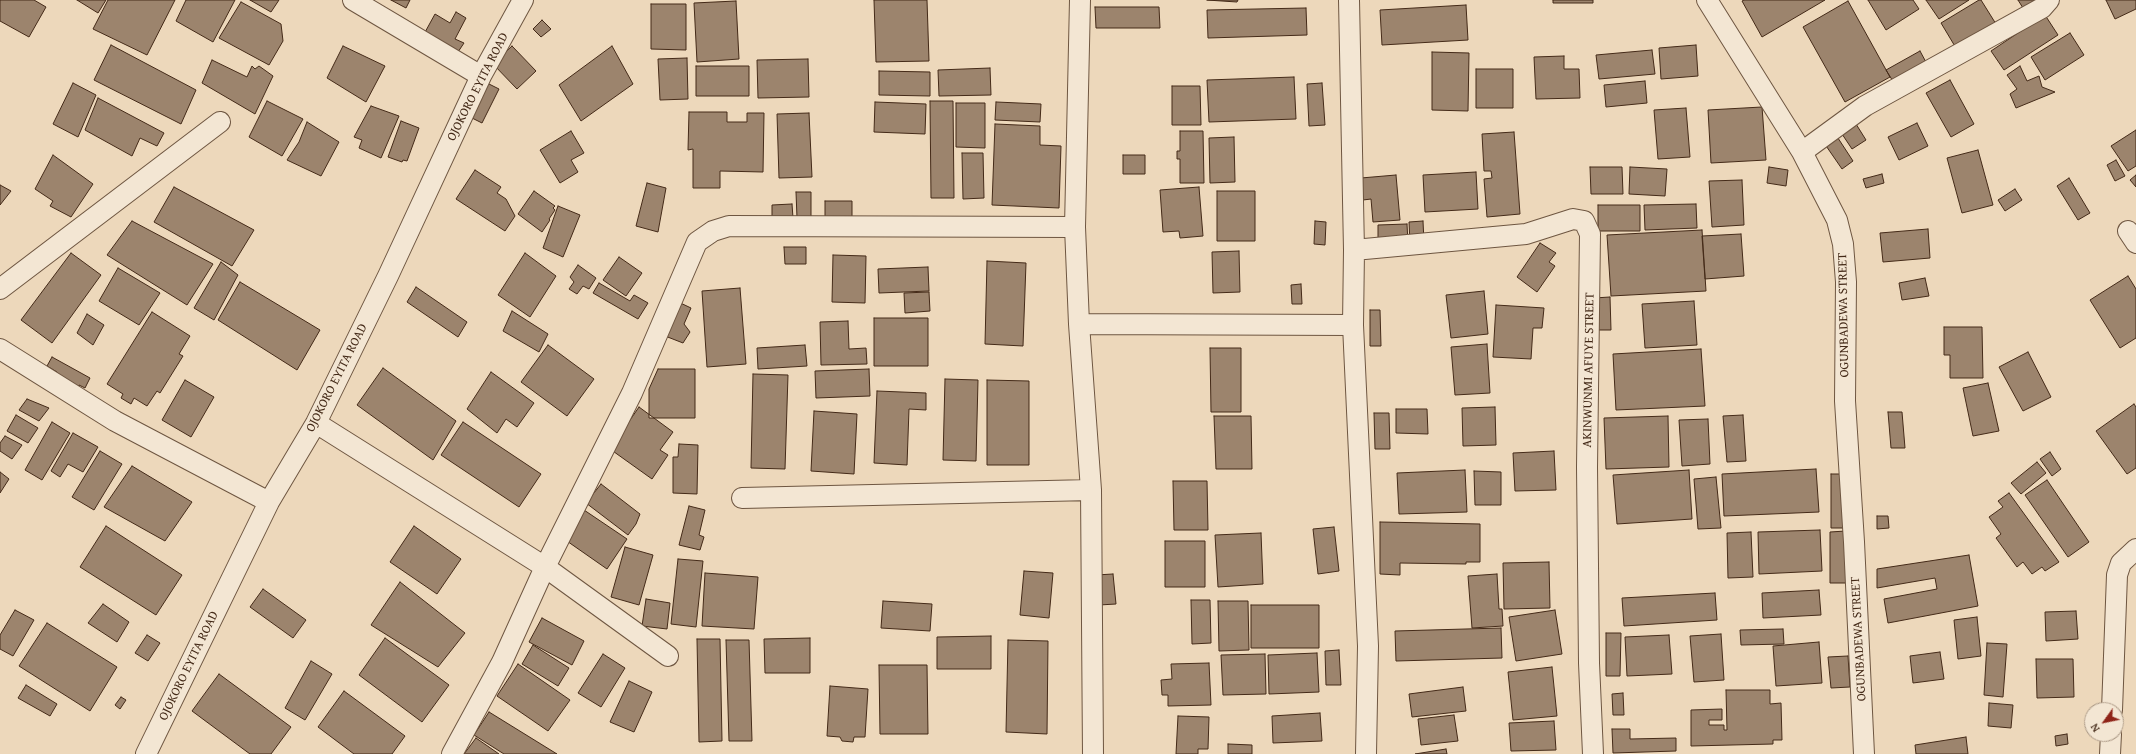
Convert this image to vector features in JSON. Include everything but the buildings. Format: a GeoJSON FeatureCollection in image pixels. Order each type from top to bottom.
{"type":"FeatureCollection","features":[{"type":"Feature","properties":{"kind":"street"},"geometry":{"type":"LineString","coordinates":[[353,0],[481,76]]}},
{"type":"Feature","properties":{"kind":"street","name":"OJOKORO EYITA ROAD"},"geometry":{"type":"LineString","coordinates":[[146,754],[269,502],[316,423],[388,276],[481,76],[524,0]]}},
{"type":"Feature","properties":{"kind":"street"},"geometry":{"type":"LineString","coordinates":[[1080,0],[1076,226],[1079,324],[1091,490],[1093,754]]}},
{"type":"Feature","properties":{"kind":"street"},"geometry":{"type":"LineString","coordinates":[[1349,0],[1354,250],[1353,325],[1368,646],[1366,754]]}},
{"type":"Feature","properties":{"kind":"street","name":"OGUNBADEWA STREET"},"geometry":{"type":"LineString","coordinates":[[1707,0],[1802,152],[1837,220],[1843,244],[1846,282],[1845,401],[1854,542],[1864,754]]}},
{"type":"Feature","properties":{"kind":"street"},"geometry":{"type":"LineString","coordinates":[[1802,152],[1865,106],[2042,8],[2049,0]]}},
{"type":"Feature","properties":{"kind":"street"},"geometry":{"type":"LineString","coordinates":[[0,289],[220,122]]}},
{"type":"Feature","properties":{"kind":"street","name":"AKINWUNMI AFUYE STREET"},"geometry":{"type":"LineString","coordinates":[[1354,250],[1526,234],[1573,219],[1584,221],[1590,234],[1587,467],[1589,663],[1593,754]]}},
{"type":"Feature","properties":{"kind":"street"},"geometry":{"type":"LineString","coordinates":[[452,754],[502,662],[545,567],[632,393],[697,242],[713,231],[729,226],[1076,226]]}},
{"type":"Feature","properties":{"kind":"street"},"geometry":{"type":"LineString","coordinates":[[1079,324],[1353,325]]}},
{"type":"Feature","properties":{"kind":"street"},"geometry":{"type":"LineString","coordinates":[[0,349],[115,421],[269,502]]}},
{"type":"Feature","properties":{"kind":"street"},"geometry":{"type":"LineString","coordinates":[[316,423],[545,567],[668,656]]}},
{"type":"Feature","properties":{"kind":"street"},"geometry":{"type":"LineString","coordinates":[[742,498],[1091,490]]}},
{"type":"Feature","properties":{"kind":"street"},"geometry":{"type":"LineString","coordinates":[[2112,702],[2117,574],[2121,563],[2136,549]]}},
{"type":"Feature","properties":{"kind":"street"},"geometry":{"type":"LineString","coordinates":[[2110,754],[2111,742]]}}]}
